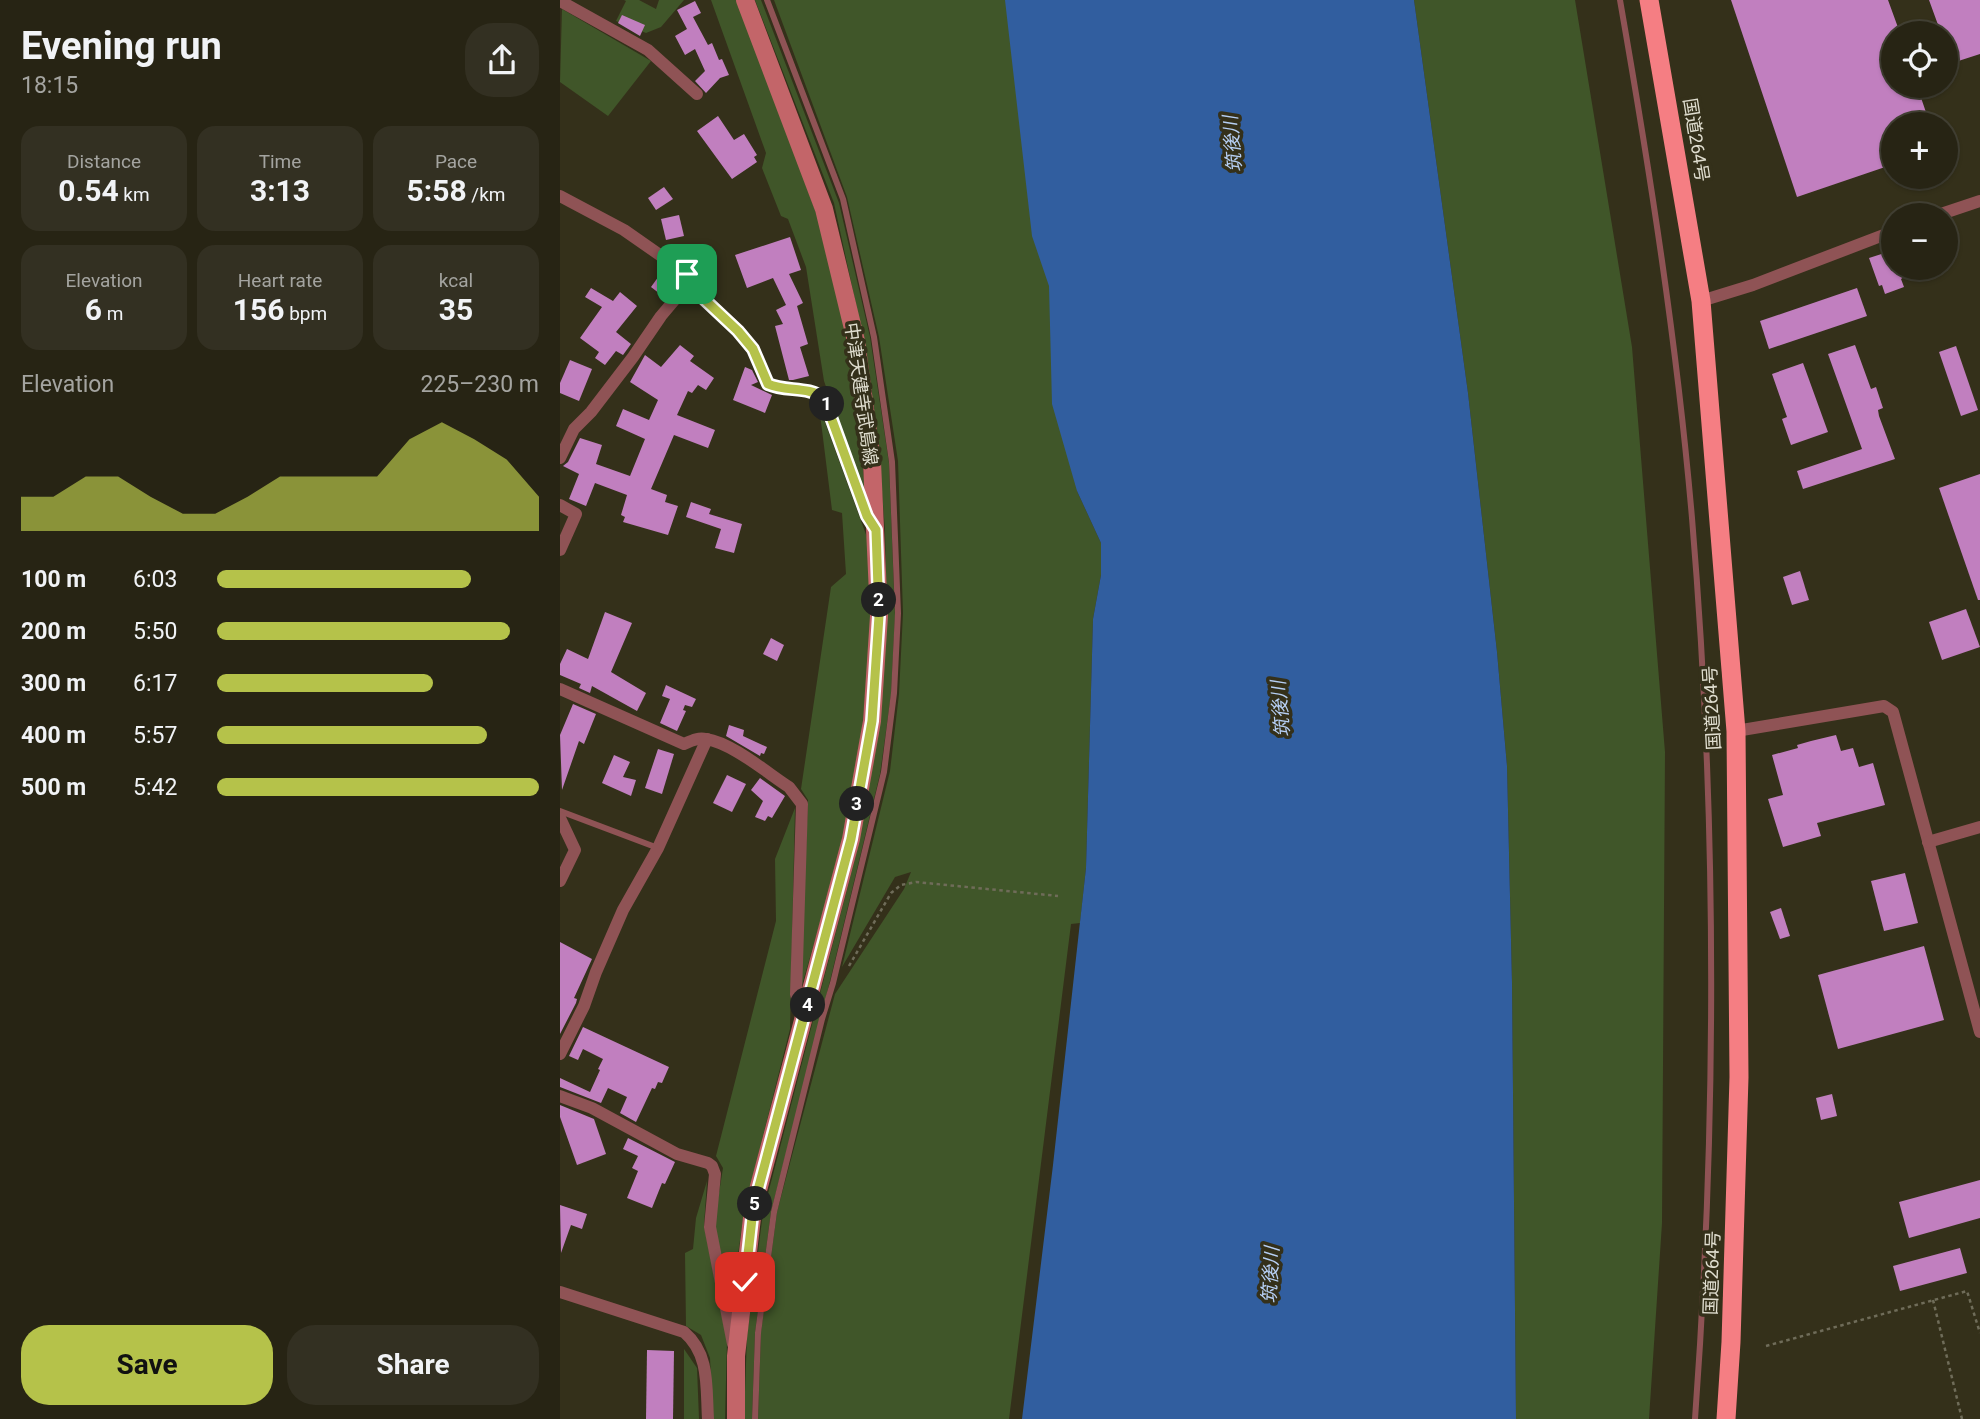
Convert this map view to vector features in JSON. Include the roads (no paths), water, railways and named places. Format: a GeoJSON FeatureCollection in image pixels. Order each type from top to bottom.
{"type":"FeatureCollection","features":[{"type":"Feature","properties":{"kind":"highway","name":"国道264号"},"geometry":{"type":"LineString","coordinates":[[1649,0],[1701,301],[1736,731],[1739,1077],[1726,1419]]}},
{"type":"Feature","properties":{"kind":"main road","name":"中津天建寺武島線"},"geometry":{"type":"LineString","coordinates":[[736,1419],[736,1356],[753,1209],[851,839],[872,721],[879,616],[872,463],[856,341],[824,209],[745,0]]}},
{"type":"Feature","properties":{"kind":"street"},"geometry":{"type":"LineString","coordinates":[[560,1],[648,50],[697,94]]}},
{"type":"Feature","properties":{"kind":"street"},"geometry":{"type":"LineString","coordinates":[[560,196],[635,237],[687,274],[688,284],[753,349],[768,384],[778,388],[816,392],[824,398],[867,516],[876,530]]}},
{"type":"Feature","properties":{"kind":"street"},"geometry":{"type":"LineString","coordinates":[[1958,208],[1980,201]]}},
{"type":"Feature","properties":{"kind":"street"},"geometry":{"type":"LineString","coordinates":[[1701,301],[1753,285],[1881,236]]}},
{"type":"Feature","properties":{"kind":"street"},"geometry":{"type":"LineString","coordinates":[[560,458],[573,429],[591,412],[688,284]]}},
{"type":"Feature","properties":{"kind":"street"},"geometry":{"type":"LineString","coordinates":[[560,506],[576,514],[560,550]]}},
{"type":"Feature","properties":{"kind":"street"},"geometry":{"type":"LineString","coordinates":[[560,689],[684,744],[707,738],[727,746],[789,787],[802,804],[796,994],[799,1006],[806,1013]]}},
{"type":"Feature","properties":{"kind":"street"},"geometry":{"type":"LineString","coordinates":[[1736,731],[1884,706],[1893,712],[1980,1032]]}},
{"type":"Feature","properties":{"kind":"street"},"geometry":{"type":"LineString","coordinates":[[560,1054],[584,1006],[623,910],[658,848],[707,738]]}},
{"type":"Feature","properties":{"kind":"street"},"geometry":{"type":"LineString","coordinates":[[560,818],[575,850],[560,881]]}},
{"type":"Feature","properties":{"kind":"street"},"geometry":{"type":"LineString","coordinates":[[1928,842],[1980,827]]}},
{"type":"Feature","properties":{"kind":"street"},"geometry":{"type":"LineString","coordinates":[[560,1096],[592,1108],[677,1154],[712,1166],[715,1174],[710,1227],[736,1356]]}},
{"type":"Feature","properties":{"kind":"street"},"geometry":{"type":"LineString","coordinates":[[560,1292],[684,1332],[695,1341],[705,1370],[708,1419]]}},
{"type":"Feature","properties":{"kind":"lane"},"geometry":{"type":"LineString","coordinates":[[755,1419],[758,1333],[774,1213],[884,772],[894,693],[898,613],[892,462],[874,337],[843,199],[767,0]]}},
{"type":"Feature","properties":{"kind":"lane"},"geometry":{"type":"LineString","coordinates":[[1620,0],[1673,336],[1692,517],[1706,737],[1711,922],[1708,1152],[1695,1419]]}},
{"type":"Feature","properties":{"kind":"lane"},"geometry":{"type":"LineString","coordinates":[[560,811],[658,848]]}},
{"type":"Feature","properties":{"kind":"water","name":"筑後川"},"geometry":{"type":"Polygon","coordinates":[[[1005,0],[1414,0],[1468,393],[1507,766],[1516,1419],[1022,1419],[1086,868],[1093,619],[1101,575],[1101,543],[1077,491],[1052,404],[1049,286],[1032,236],[1005,0]]]}}]}
